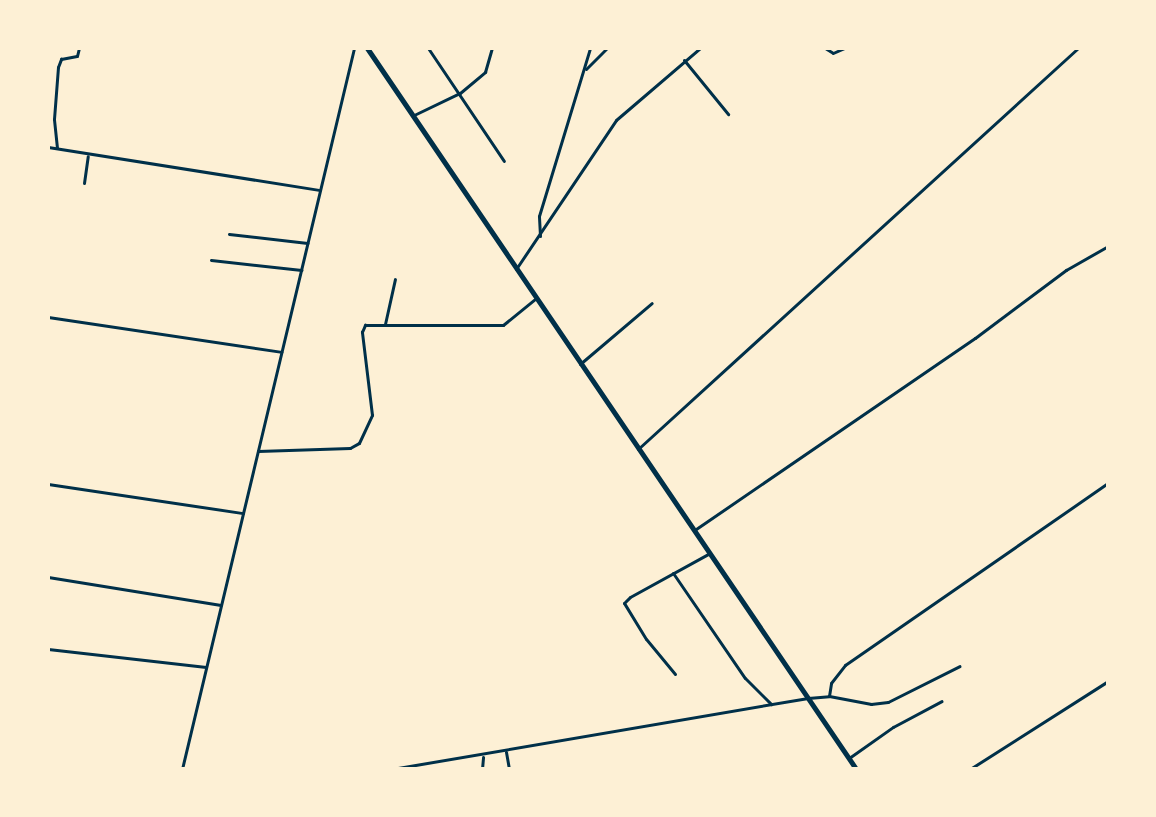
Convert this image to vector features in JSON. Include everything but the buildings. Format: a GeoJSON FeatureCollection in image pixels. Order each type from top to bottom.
{"type":"FeatureCollection","features":[{"type":"Feature","properties":{"kind":"highway"},"geometry":{"type":"LineString","coordinates":[[367,48],[856,769]]}},
{"type":"Feature","properties":{"kind":"street"},"geometry":{"type":"LineString","coordinates":[[57,148],[54,119],[58,67],[61,59],[77,56],[79,48]]}},
{"type":"Feature","properties":{"kind":"street"},"geometry":{"type":"LineString","coordinates":[[182,769],[354,48]]}},
{"type":"Feature","properties":{"kind":"street"},"geometry":{"type":"LineString","coordinates":[[428,48],[504,161]]}},
{"type":"Feature","properties":{"kind":"street"},"geometry":{"type":"LineString","coordinates":[[414,115],[460,93],[485,72],[492,48]]}},
{"type":"Feature","properties":{"kind":"street"},"geometry":{"type":"LineString","coordinates":[[540,236],[539,216],[590,48]]}},
{"type":"Feature","properties":{"kind":"street"},"geometry":{"type":"LineString","coordinates":[[583,72],[607,48]]}},
{"type":"Feature","properties":{"kind":"street"},"geometry":{"type":"LineString","coordinates":[[516,269],[616,120],[700,48]]}},
{"type":"Feature","properties":{"kind":"street"},"geometry":{"type":"LineString","coordinates":[[825,48],[833,53],[844,48]]}},
{"type":"Feature","properties":{"kind":"street"},"geometry":{"type":"LineString","coordinates":[[638,449],[1078,48]]}},
{"type":"Feature","properties":{"kind":"street"},"geometry":{"type":"LineString","coordinates":[[684,60],[728,114]]}},
{"type":"Feature","properties":{"kind":"street"},"geometry":{"type":"LineString","coordinates":[[48,147],[88,156],[319,190]]}},
{"type":"Feature","properties":{"kind":"street"},"geometry":{"type":"LineString","coordinates":[[84,183],[88,156]]}},
{"type":"Feature","properties":{"kind":"street"},"geometry":{"type":"LineString","coordinates":[[229,234],[307,243]]}},
{"type":"Feature","properties":{"kind":"street"},"geometry":{"type":"LineString","coordinates":[[694,531],[975,338],[1066,270],[1108,246]]}},
{"type":"Feature","properties":{"kind":"street"},"geometry":{"type":"LineString","coordinates":[[211,260],[301,270]]}},
{"type":"Feature","properties":{"kind":"street"},"geometry":{"type":"LineString","coordinates":[[385,324],[395,279]]}},
{"type":"Feature","properties":{"kind":"street"},"geometry":{"type":"LineString","coordinates":[[258,451],[350,448],[359,443],[372,415],[363,328],[369,323],[503,325],[535,299]]}},
{"type":"Feature","properties":{"kind":"street"},"geometry":{"type":"LineString","coordinates":[[580,364],[652,303]]}},
{"type":"Feature","properties":{"kind":"street"},"geometry":{"type":"LineString","coordinates":[[48,317],[281,352]]}},
{"type":"Feature","properties":{"kind":"street"},"geometry":{"type":"LineString","coordinates":[[829,696],[831,683],[845,665],[1108,483]]}},
{"type":"Feature","properties":{"kind":"street"},"geometry":{"type":"LineString","coordinates":[[48,484],[243,513]]}},
{"type":"Feature","properties":{"kind":"street"},"geometry":{"type":"LineString","coordinates":[[675,674],[646,639],[624,603],[710,553]]}},
{"type":"Feature","properties":{"kind":"street"},"geometry":{"type":"LineString","coordinates":[[673,573],[745,678],[771,704]]}},
{"type":"Feature","properties":{"kind":"street"},"geometry":{"type":"LineString","coordinates":[[48,577],[221,605]]}},
{"type":"Feature","properties":{"kind":"street"},"geometry":{"type":"LineString","coordinates":[[48,649],[206,667]]}},
{"type":"Feature","properties":{"kind":"street"},"geometry":{"type":"LineString","coordinates":[[392,769],[483,756],[808,698],[829,696],[871,704],[888,702],[960,666]]}},
{"type":"Feature","properties":{"kind":"street"},"geometry":{"type":"LineString","coordinates":[[970,769],[1108,681]]}},
{"type":"Feature","properties":{"kind":"street"},"geometry":{"type":"LineString","coordinates":[[849,758],[893,727],[942,701]]}},
{"type":"Feature","properties":{"kind":"street"},"geometry":{"type":"LineString","coordinates":[[506,752],[509,769]]}},
{"type":"Feature","properties":{"kind":"street"},"geometry":{"type":"LineString","coordinates":[[482,769],[483,756]]}}]}
